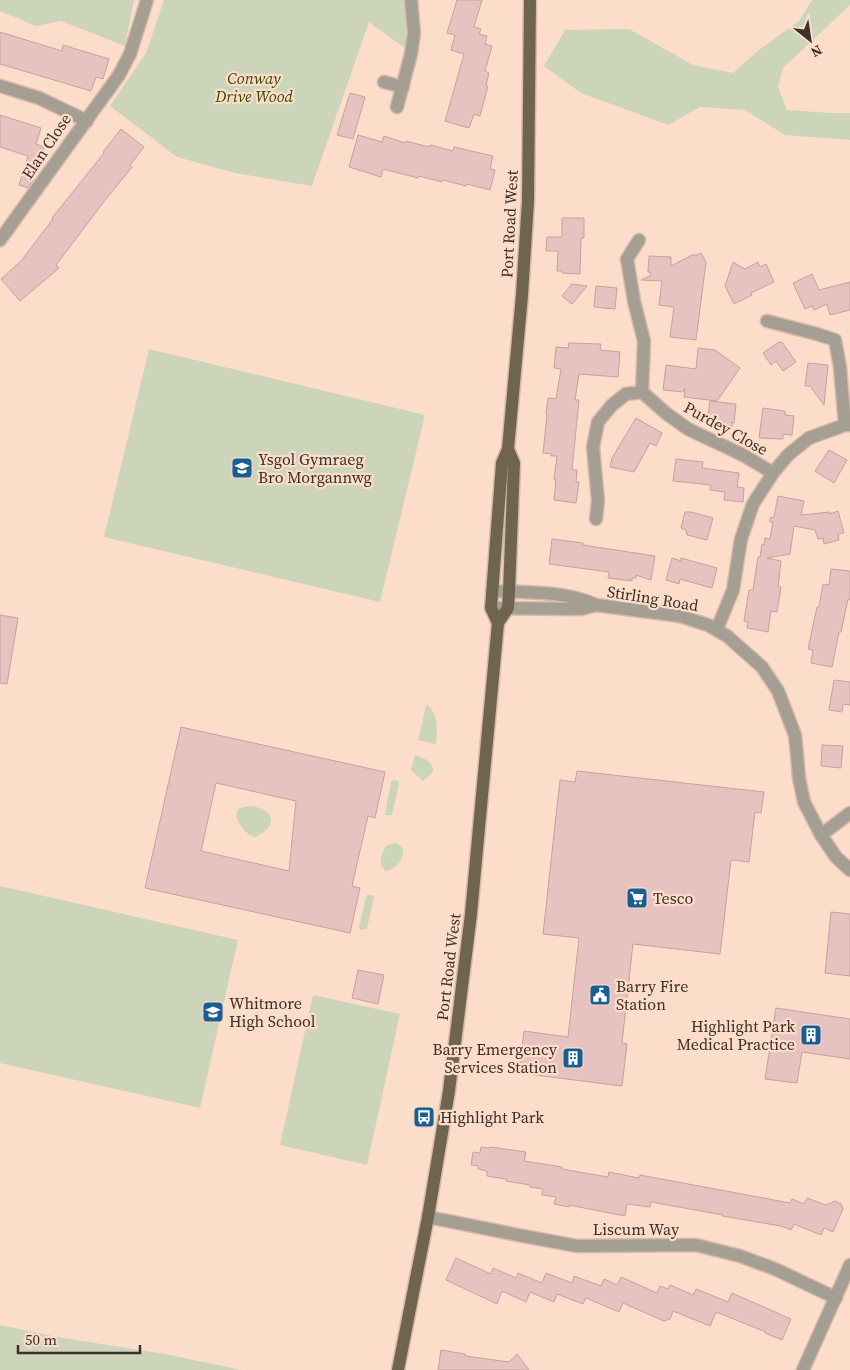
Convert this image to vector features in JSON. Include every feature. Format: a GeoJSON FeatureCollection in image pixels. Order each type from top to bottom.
{"type":"FeatureCollection","features":[{"type":"Feature","properties":{"kind":"main road","name":"Port Road West"},"geometry":{"type":"LineString","coordinates":[[498,624],[491,608],[492,591],[502,463],[508,448],[522,295],[528,201],[530,0]]}},
{"type":"Feature","properties":{"kind":"main road","name":"Port Road West"},"geometry":{"type":"LineString","coordinates":[[398,1370],[428,1217],[448,1091],[472,914],[498,624],[508,608],[514,463],[508,448]]}},
{"type":"Feature","properties":{"kind":"street"},"geometry":{"type":"LineString","coordinates":[[87,121],[119,75],[130,54],[147,0]]}},
{"type":"Feature","properties":{"kind":"street"},"geometry":{"type":"LineString","coordinates":[[398,107],[411,54],[414,33],[411,0]]}},
{"type":"Feature","properties":{"kind":"street"},"geometry":{"type":"LineString","coordinates":[[384,82],[403,87]]}},
{"type":"Feature","properties":{"kind":"street","name":"Elan Close"},"geometry":{"type":"LineString","coordinates":[[0,86],[40,98],[87,121],[0,240]]}},
{"type":"Feature","properties":{"kind":"street"},"geometry":{"type":"LineString","coordinates":[[596,519],[598,501],[593,447],[598,422],[612,405],[626,394],[642,392],[644,341],[634,301],[627,259],[639,240]]}},
{"type":"Feature","properties":{"kind":"street"},"geometry":{"type":"LineString","coordinates":[[717,629],[733,590],[741,539],[753,504],[773,473],[788,455],[809,438],[847,425],[835,340],[767,321]]}},
{"type":"Feature","properties":{"kind":"street","name":"Purdey Close"},"geometry":{"type":"LineString","coordinates":[[642,392],[688,429],[743,455],[773,473]]}},
{"type":"Feature","properties":{"kind":"street","name":"Stirling Road"},"geometry":{"type":"LineString","coordinates":[[492,591],[542,593],[584,600],[596,605],[680,616],[717,629],[745,650],[762,667],[778,691],[787,712],[798,755],[798,778],[804,802],[836,857],[850,870]]}},
{"type":"Feature","properties":{"kind":"street","name":"Stirling Road"},"geometry":{"type":"LineString","coordinates":[[491,608],[581,609],[596,605]]}},
{"type":"Feature","properties":{"kind":"street"},"geometry":{"type":"LineString","coordinates":[[822,835],[850,813]]}},
{"type":"Feature","properties":{"kind":"street","name":"Liscum Way"},"geometry":{"type":"LineString","coordinates":[[428,1217],[577,1246],[696,1245],[749,1259],[775,1269],[836,1298]]}},
{"type":"Feature","properties":{"kind":"street"},"geometry":{"type":"LineString","coordinates":[[803,1370],[850,1265]]}},
{"type":"Feature","properties":{"kind":"green space"},"geometry":{"type":"Polygon","coordinates":[[[0,0],[134,0],[125,46],[61,21],[36,26],[0,11],[0,0]]]}},
{"type":"Feature","properties":{"kind":"green space","name":"Conway Drive Wood"},"geometry":{"type":"Polygon","coordinates":[[[164,0],[406,0],[406,49],[369,22],[312,186],[235,173],[177,157],[110,106],[146,53],[164,0]]]}},
{"type":"Feature","properties":{"kind":"green space"},"geometry":{"type":"Polygon","coordinates":[[[812,0],[850,0],[850,5],[783,68],[778,87],[787,110],[850,113],[850,140],[785,135],[745,110],[700,107],[668,125],[581,93],[544,66],[565,30],[629,29],[693,65],[733,73],[760,49],[799,21],[812,0]]]}},
{"type":"Feature","properties":{"kind":"green space"},"geometry":{"type":"Polygon","coordinates":[[[149,349],[425,415],[380,602],[104,537],[149,349]]]}},
{"type":"Feature","properties":{"kind":"green space"},"geometry":{"type":"Polygon","coordinates":[[[428,705],[436,719],[436,744],[418,740],[426,706],[428,705]]]}},
{"type":"Feature","properties":{"kind":"green space"},"geometry":{"type":"Polygon","coordinates":[[[415,755],[428,761],[433,769],[433,772],[423,781],[411,770],[415,755]]]}},
{"type":"Feature","properties":{"kind":"green space"},"geometry":{"type":"Polygon","coordinates":[[[393,780],[399,783],[392,815],[386,815],[391,782],[393,780]]]}},
{"type":"Feature","properties":{"kind":"green space"},"geometry":{"type":"Polygon","coordinates":[[[251,806],[265,811],[271,819],[271,824],[268,828],[255,837],[243,829],[236,816],[238,809],[251,806]]]}},
{"type":"Feature","properties":{"kind":"green space"},"geometry":{"type":"Polygon","coordinates":[[[394,843],[403,848],[401,860],[396,866],[386,871],[381,863],[381,856],[386,846],[394,843]]]}},
{"type":"Feature","properties":{"kind":"green space"},"geometry":{"type":"Polygon","coordinates":[[[0,886],[238,940],[200,1108],[0,1063],[0,886]]]}},
{"type":"Feature","properties":{"kind":"green space"},"geometry":{"type":"Polygon","coordinates":[[[367,895],[374,897],[367,929],[360,930],[359,928],[367,895]]]}},
{"type":"Feature","properties":{"kind":"green space"},"geometry":{"type":"Polygon","coordinates":[[[313,995],[400,1014],[367,1165],[280,1145],[313,995]]]}},
{"type":"Feature","properties":{"kind":"green space"},"geometry":{"type":"Polygon","coordinates":[[[0,1325],[57,1337],[165,1354],[242,1370],[0,1370],[0,1325]]]}},
{"type":"Feature","properties":{"kind":"building"},"geometry":{"type":"Polygon","coordinates":[[[457,0],[482,0],[474,27],[481,29],[479,34],[487,36],[485,44],[492,46],[485,71],[489,73],[486,85],[488,86],[480,116],[474,114],[469,128],[445,121],[464,54],[451,50],[455,35],[447,33],[457,0]]]}},
{"type":"Feature","properties":{"kind":"building"},"geometry":{"type":"Polygon","coordinates":[[[0,32],[62,51],[63,45],[109,59],[103,79],[96,77],[91,91],[0,64],[0,32]]]}},
{"type":"Feature","properties":{"kind":"building"},"geometry":{"type":"Polygon","coordinates":[[[350,93],[365,97],[353,139],[337,135],[350,93]]]}},
{"type":"Feature","properties":{"kind":"building"},"geometry":{"type":"Polygon","coordinates":[[[0,115],[41,128],[36,144],[44,147],[32,182],[28,188],[19,185],[28,156],[0,147],[0,115]]]}},
{"type":"Feature","properties":{"kind":"building"},"geometry":{"type":"Polygon","coordinates":[[[121,129],[144,147],[130,165],[132,167],[56,265],[59,268],[20,301],[1,279],[21,261],[121,129]]]}},
{"type":"Feature","properties":{"kind":"building"},"geometry":{"type":"Polygon","coordinates":[[[358,135],[382,142],[384,136],[405,143],[406,141],[429,147],[430,145],[453,151],[454,147],[493,156],[490,169],[495,170],[490,190],[419,176],[418,178],[383,169],[381,177],[349,167],[358,135]]]}},
{"type":"Feature","properties":{"kind":"building"},"geometry":{"type":"Polygon","coordinates":[[[562,218],[584,218],[584,238],[581,238],[580,274],[557,271],[558,251],[546,251],[547,237],[562,237],[562,218]]]}},
{"type":"Feature","properties":{"kind":"building"},"geometry":{"type":"Polygon","coordinates":[[[701,253],[706,262],[696,340],[670,337],[674,307],[659,305],[662,281],[641,280],[650,276],[651,272],[648,272],[649,256],[671,257],[671,266],[694,254],[695,256],[701,253]]]}},
{"type":"Feature","properties":{"kind":"building"},"geometry":{"type":"Polygon","coordinates":[[[733,262],[745,269],[758,262],[760,267],[766,264],[774,282],[734,304],[725,286],[733,262]]]}},
{"type":"Feature","properties":{"kind":"building"},"geometry":{"type":"Polygon","coordinates":[[[812,274],[819,290],[850,282],[850,310],[830,315],[827,304],[814,310],[812,306],[805,309],[793,283],[812,274]]]}},
{"type":"Feature","properties":{"kind":"building"},"geometry":{"type":"Polygon","coordinates":[[[572,284],[587,286],[572,304],[562,296],[572,284]]]}},
{"type":"Feature","properties":{"kind":"building"},"geometry":{"type":"Polygon","coordinates":[[[596,286],[617,288],[615,309],[594,307],[596,286]]]}},
{"type":"Feature","properties":{"kind":"building"},"geometry":{"type":"Polygon","coordinates":[[[779,342],[782,342],[796,362],[783,371],[776,361],[771,365],[763,353],[779,342]]]}},
{"type":"Feature","properties":{"kind":"building"},"geometry":{"type":"Polygon","coordinates":[[[569,343],[601,344],[600,350],[620,352],[618,377],[579,374],[575,400],[579,400],[572,470],[577,470],[576,482],[579,482],[576,503],[554,500],[557,456],[543,453],[548,398],[556,399],[561,369],[554,368],[556,347],[568,348],[569,343]]]}},
{"type":"Feature","properties":{"kind":"building"},"geometry":{"type":"Polygon","coordinates":[[[698,348],[715,350],[740,368],[717,401],[684,397],[685,388],[683,392],[663,390],[666,365],[696,369],[698,348]]]}},
{"type":"Feature","properties":{"kind":"building"},"geometry":{"type":"Polygon","coordinates":[[[808,363],[828,365],[824,405],[810,386],[805,386],[808,363]]]}},
{"type":"Feature","properties":{"kind":"building"},"geometry":{"type":"Polygon","coordinates":[[[710,401],[736,404],[732,427],[710,424],[711,417],[708,417],[710,401]]]}},
{"type":"Feature","properties":{"kind":"building"},"geometry":{"type":"Polygon","coordinates":[[[763,408],[785,411],[785,415],[794,416],[792,435],[783,434],[783,439],[759,438],[763,408]]]}},
{"type":"Feature","properties":{"kind":"building"},"geometry":{"type":"Polygon","coordinates":[[[636,418],[662,433],[656,446],[650,443],[634,472],[610,467],[612,458],[636,418]]]}},
{"type":"Feature","properties":{"kind":"building"},"geometry":{"type":"Polygon","coordinates":[[[829,450],[847,460],[834,483],[815,471],[829,450]]]}},
{"type":"Feature","properties":{"kind":"building"},"geometry":{"type":"Polygon","coordinates":[[[676,459],[703,462],[702,468],[739,473],[737,487],[744,488],[743,502],[724,500],[725,492],[710,490],[711,485],[673,481],[676,459]]]}},
{"type":"Feature","properties":{"kind":"building"},"geometry":{"type":"Polygon","coordinates":[[[778,496],[804,501],[801,515],[830,512],[830,514],[838,511],[844,533],[838,534],[839,540],[824,544],[823,538],[818,539],[815,530],[794,526],[790,554],[767,558],[781,561],[778,587],[781,587],[777,612],[771,611],[768,632],[747,628],[748,622],[744,621],[749,590],[753,590],[762,544],[764,545],[765,538],[770,539],[773,522],[770,522],[770,518],[774,517],[778,496]]]}},
{"type":"Feature","properties":{"kind":"building"},"geometry":{"type":"Polygon","coordinates":[[[685,512],[713,518],[707,540],[687,535],[686,530],[681,528],[685,512]]]}},
{"type":"Feature","properties":{"kind":"building"},"geometry":{"type":"Polygon","coordinates":[[[552,539],[655,556],[651,580],[636,575],[636,578],[632,578],[632,581],[608,578],[609,572],[549,564],[552,539]]]}},
{"type":"Feature","properties":{"kind":"building"},"geometry":{"type":"Polygon","coordinates":[[[672,558],[681,561],[681,558],[717,568],[712,588],[680,579],[679,584],[666,580],[672,558]]]}},
{"type":"Feature","properties":{"kind":"building"},"geometry":{"type":"Polygon","coordinates":[[[831,569],[850,571],[850,600],[848,599],[841,632],[839,632],[832,667],[811,663],[813,650],[808,649],[823,584],[829,585],[831,569]]]}},
{"type":"Feature","properties":{"kind":"building"},"geometry":{"type":"Polygon","coordinates":[[[0,615],[18,618],[7,684],[0,683],[0,615]]]}},
{"type":"Feature","properties":{"kind":"building"},"geometry":{"type":"Polygon","coordinates":[[[834,680],[850,682],[850,705],[843,704],[842,712],[829,710],[834,680]]]}},
{"type":"Feature","properties":{"kind":"building"},"geometry":{"type":"Polygon","coordinates":[[[181,727],[385,772],[375,818],[368,816],[352,886],[360,888],[350,933],[145,888],[181,727]],[[216,783],[201,851],[289,871],[296,801],[216,783]]]}},
{"type":"Feature","properties":{"kind":"building"},"geometry":{"type":"Polygon","coordinates":[[[822,745],[843,746],[841,768],[821,766],[822,745]]]}},
{"type":"Feature","properties":{"kind":"building","name":"Tesco"},"geometry":{"type":"Polygon","coordinates":[[[577,771],[764,792],[761,813],[755,812],[749,862],[731,860],[720,954],[633,944],[622,1043],[627,1044],[622,1086],[519,1073],[524,1031],[568,1037],[579,938],[543,934],[560,780],[575,782],[577,771]]]}},
{"type":"Feature","properties":{"kind":"building"},"geometry":{"type":"Polygon","coordinates":[[[831,912],[850,914],[850,976],[825,973],[831,912]]]}},
{"type":"Feature","properties":{"kind":"building"},"geometry":{"type":"Polygon","coordinates":[[[358,970],[384,975],[378,1004],[352,998],[358,970]]]}},
{"type":"Feature","properties":{"kind":"building","name":"Highlight Park Medical Practice"},"geometry":{"type":"Polygon","coordinates":[[[776,1008],[850,1019],[850,1059],[802,1052],[797,1083],[765,1079],[776,1008]]]}},
{"type":"Feature","properties":{"kind":"building"},"geometry":{"type":"Polygon","coordinates":[[[481,1147],[526,1152],[524,1161],[608,1177],[609,1172],[639,1178],[640,1175],[790,1203],[792,1199],[804,1204],[807,1198],[826,1205],[835,1201],[841,1204],[843,1209],[833,1232],[824,1228],[821,1235],[794,1224],[791,1230],[781,1226],[651,1202],[650,1207],[627,1204],[625,1216],[569,1205],[569,1207],[554,1204],[556,1197],[542,1195],[543,1189],[487,1176],[487,1171],[478,1169],[478,1166],[471,1165],[473,1152],[480,1153],[481,1147]]]}},
{"type":"Feature","properties":{"kind":"building"},"geometry":{"type":"Polygon","coordinates":[[[456,1258],[491,1274],[493,1268],[516,1278],[518,1273],[542,1283],[546,1273],[572,1283],[574,1276],[601,1286],[604,1279],[617,1285],[621,1277],[657,1293],[660,1286],[668,1289],[670,1285],[693,1295],[696,1289],[728,1302],[732,1293],[791,1319],[782,1340],[716,1312],[710,1326],[673,1311],[670,1319],[664,1321],[623,1303],[619,1312],[586,1298],[583,1304],[557,1294],[554,1302],[530,1292],[526,1302],[502,1291],[497,1304],[446,1280],[456,1258]]]}},
{"type":"Feature","properties":{"kind":"building"},"geometry":{"type":"Polygon","coordinates":[[[441,1350],[465,1354],[465,1356],[509,1362],[517,1354],[529,1370],[438,1370],[441,1350]]]}},
{"type":"Feature","properties":{"kind":"place","name":"Ysgol Gymraeg Bro Morgannwg"},"geometry":{"type":"Point","coordinates":[242,468]}},
{"type":"Feature","properties":{"kind":"place","name":"Tesco"},"geometry":{"type":"Point","coordinates":[637,898]}},
{"type":"Feature","properties":{"kind":"place","name":"Barry Fire Station"},"geometry":{"type":"Point","coordinates":[600,995]}},
{"type":"Feature","properties":{"kind":"place","name":"Whitmore High School"},"geometry":{"type":"Point","coordinates":[213,1012]}},
{"type":"Feature","properties":{"kind":"place","name":"Highlight Park Medical Practice"},"geometry":{"type":"Point","coordinates":[811,1035]}},
{"type":"Feature","properties":{"kind":"place","name":"Barry Emergency Services Station"},"geometry":{"type":"Point","coordinates":[573,1058]}},
{"type":"Feature","properties":{"kind":"place","name":"Highlight Park"},"geometry":{"type":"Point","coordinates":[424,1117]}}]}
